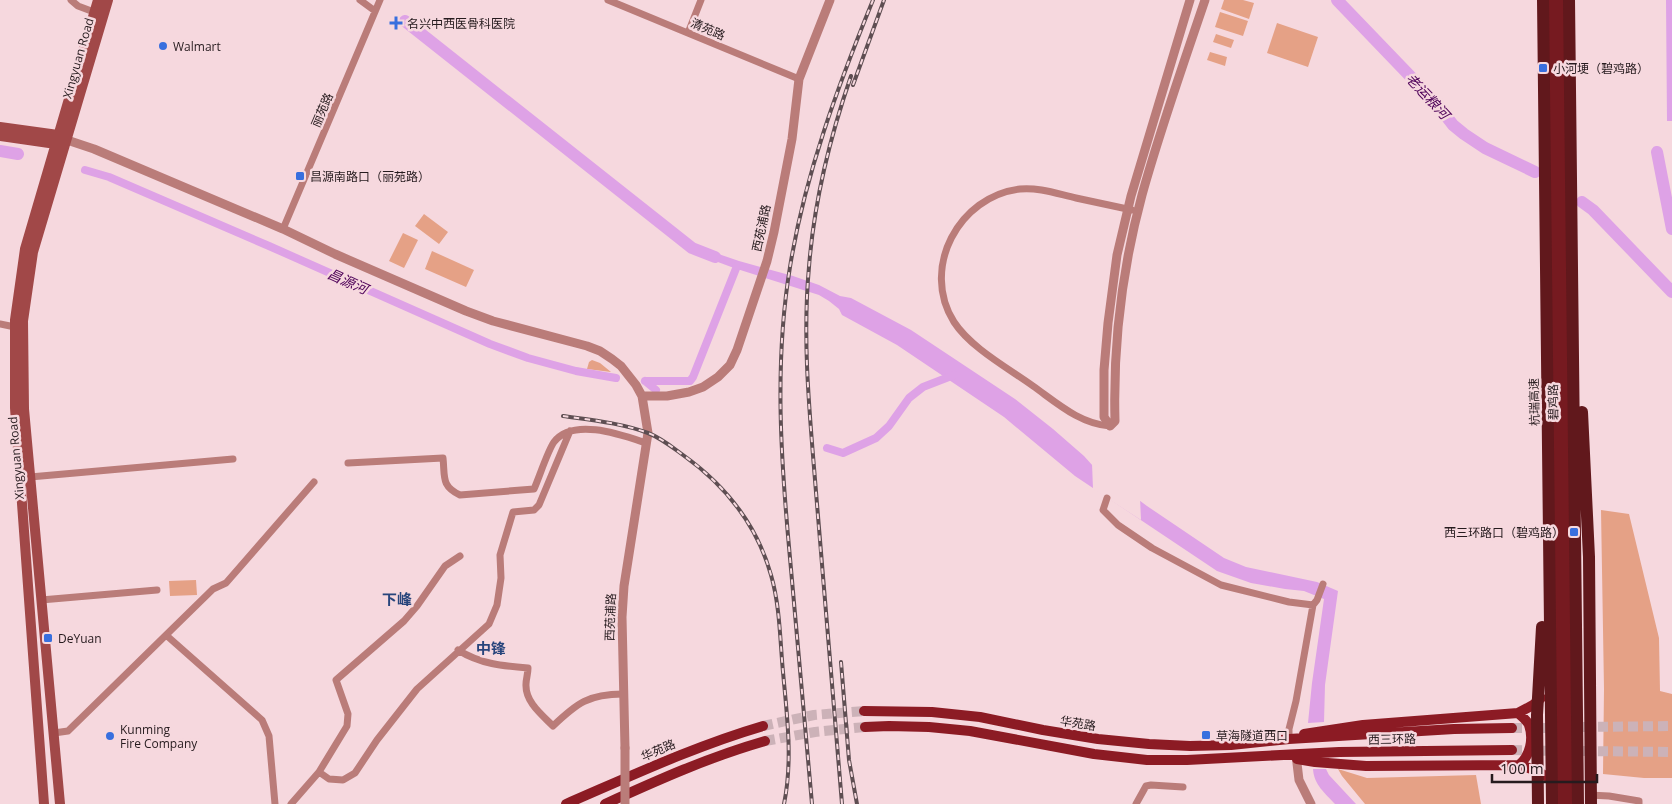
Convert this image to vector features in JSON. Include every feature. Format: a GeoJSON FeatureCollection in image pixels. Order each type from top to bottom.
{"type":"FeatureCollection","features":[{"type":"Feature","properties":{"kind":"highway","name":"杭瑞高速"},"geometry":{"type":"LineString","coordinates":[[1543,0],[1552,804]]}},
{"type":"Feature","properties":{"kind":"highway","name":"碧鸡路"},"geometry":{"type":"LineString","coordinates":[[1550,0],[1560,804]]}},
{"type":"Feature","properties":{"kind":"highway","name":"碧鸡路"},"geometry":{"type":"LineString","coordinates":[[1562,0],[1570,738],[1573,801]]}},
{"type":"Feature","properties":{"kind":"highway"},"geometry":{"type":"LineString","coordinates":[[1569,0],[1573,801]]}},
{"type":"Feature","properties":{"kind":"highway"},"geometry":{"type":"LineString","coordinates":[[1571,211],[1589,557],[1591,804]]}},
{"type":"Feature","properties":{"kind":"highway"},"geometry":{"type":"LineString","coordinates":[[1538,804],[1537,715],[1548,505]]}},
{"type":"Feature","properties":{"kind":"main road","name":"Xingyuan Road"},"geometry":{"type":"LineString","coordinates":[[60,804],[24,409],[23,321],[33,252],[60,139],[98,0]]}},
{"type":"Feature","properties":{"kind":"main road","name":"Xingyuan Road"},"geometry":{"type":"LineString","coordinates":[[44,804],[16,408],[15,327],[25,249],[60,139],[108,0]]}},
{"type":"Feature","properties":{"kind":"main road"},"geometry":{"type":"LineString","coordinates":[[0,127],[60,139]]}},
{"type":"Feature","properties":{"kind":"main road"},"geometry":{"type":"LineString","coordinates":[[0,136],[60,139]]}},
{"type":"Feature","properties":{"kind":"main road"},"geometry":{"type":"LineString","coordinates":[[1518,713],[1535,704],[1558,680]]}},
{"type":"Feature","properties":{"kind":"main road","name":"华苑路"},"geometry":{"type":"LineString","coordinates":[[864,711],[932,712],[980,717],[1061,733],[1149,744],[1231,745],[1289,739]]}},
{"type":"Feature","properties":{"kind":"main road"},"geometry":{"type":"LineString","coordinates":[[1518,713],[1529,725],[1530,732],[1529,754],[1519,765]]}},
{"type":"Feature","properties":{"kind":"main road"},"geometry":{"type":"LineString","coordinates":[[865,727],[930,727],[970,731],[1094,754],[1146,760],[1272,756],[1296,757],[1315,762],[1366,766],[1519,765],[1534,761],[1559,747],[1570,738],[1533,718],[1518,713],[1363,725],[1314,731],[1289,739]]}},
{"type":"Feature","properties":{"kind":"main road","name":"华苑路"},"geometry":{"type":"LineString","coordinates":[[566,804],[680,754],[763,726]]}},
{"type":"Feature","properties":{"kind":"main road","name":"西三环路"},"geometry":{"type":"LineString","coordinates":[[1289,739],[1454,729],[1512,728]]}},
{"type":"Feature","properties":{"kind":"main road"},"geometry":{"type":"LineString","coordinates":[[605,804],[683,769],[732,750],[765,741]]}},
{"type":"Feature","properties":{"kind":"main road","name":"西三环路"},"geometry":{"type":"LineString","coordinates":[[1296,757],[1339,752],[1512,750]]}},
{"type":"Feature","properties":{"kind":"main road"},"geometry":{"type":"LineString","coordinates":[[1519,765],[1548,776],[1559,786]]}},
{"type":"Feature","properties":{"kind":"street"},"geometry":{"type":"LineString","coordinates":[[71,0],[78,6],[94,12]]}},
{"type":"Feature","properties":{"kind":"street"},"geometry":{"type":"LineString","coordinates":[[360,0],[376,12]]}},
{"type":"Feature","properties":{"kind":"street","name":"丽苑路"},"geometry":{"type":"LineString","coordinates":[[284,230],[380,0]]}},
{"type":"Feature","properties":{"kind":"street","name":"清苑路"},"geometry":{"type":"LineString","coordinates":[[608,0],[799,80]]}},
{"type":"Feature","properties":{"kind":"street"},"geometry":{"type":"LineString","coordinates":[[688,33],[701,0]]}},
{"type":"Feature","properties":{"kind":"street","name":"西苑浦路"},"geometry":{"type":"LineString","coordinates":[[626,804],[622,694],[622,617],[624,586],[648,433],[642,396],[667,396],[689,392],[703,387],[718,377],[730,365],[737,350],[767,260],[774,232],[792,139],[799,80],[830,0]]}},
{"type":"Feature","properties":{"kind":"street"},"geometry":{"type":"LineString","coordinates":[[1110,426],[1104,417],[1106,347],[1114,278],[1128,209],[1190,0]]}},
{"type":"Feature","properties":{"kind":"street"},"geometry":{"type":"LineString","coordinates":[[1110,426],[1114,421],[1115,367],[1128,256],[1150,169],[1204,0]]}},
{"type":"Feature","properties":{"kind":"street"},"geometry":{"type":"LineString","coordinates":[[60,139],[109,155],[466,311],[493,321],[572,341],[600,351],[621,366],[642,396]]}},
{"type":"Feature","properties":{"kind":"street"},"geometry":{"type":"LineString","coordinates":[[1110,426],[1096,425],[1073,414],[992,358],[966,337],[954,322],[948,310],[942,284],[943,266],[950,240],[962,221],[987,200],[1003,193],[1021,189],[1040,190],[1138,212]]}},
{"type":"Feature","properties":{"kind":"street"},"geometry":{"type":"LineString","coordinates":[[0,324],[15,327]]}},
{"type":"Feature","properties":{"kind":"street"},"geometry":{"type":"LineString","coordinates":[[348,462],[443,458],[446,485],[450,491],[460,495],[534,489],[554,442],[570,431],[580,429],[593,430],[646,443]]}},
{"type":"Feature","properties":{"kind":"street"},"geometry":{"type":"LineString","coordinates":[[318,772],[329,779],[343,780],[355,773],[377,740],[417,689],[489,624],[497,605],[501,578],[500,555],[513,512],[534,510],[539,505],[570,431]]}},
{"type":"Feature","properties":{"kind":"street"},"geometry":{"type":"LineString","coordinates":[[30,477],[233,459]]}},
{"type":"Feature","properties":{"kind":"street"},"geometry":{"type":"LineString","coordinates":[[54,733],[68,731],[213,588],[226,583],[314,482]]}},
{"type":"Feature","properties":{"kind":"street"},"geometry":{"type":"LineString","coordinates":[[1107,498],[1103,510],[1118,524],[1152,548],[1221,585],[1289,602],[1315,602]]}},
{"type":"Feature","properties":{"kind":"street"},"geometry":{"type":"LineString","coordinates":[[291,804],[318,772],[347,726],[348,714],[336,680],[404,621],[445,566],[460,556]]}},
{"type":"Feature","properties":{"kind":"street"},"geometry":{"type":"LineString","coordinates":[[1289,739],[1289,729],[1315,602],[1323,584]]}},
{"type":"Feature","properties":{"kind":"street"},"geometry":{"type":"LineString","coordinates":[[41,600],[157,590]]}},
{"type":"Feature","properties":{"kind":"street"},"geometry":{"type":"LineString","coordinates":[[166,635],[262,720],[269,736],[275,804]]}},
{"type":"Feature","properties":{"kind":"street"},"geometry":{"type":"LineString","coordinates":[[458,650],[470,658],[489,664],[528,668],[526,684],[528,696],[533,706],[553,726],[572,708],[592,697],[606,694],[622,694]]}},
{"type":"Feature","properties":{"kind":"street"},"geometry":{"type":"LineString","coordinates":[[1296,757],[1299,780],[1311,804]]}},
{"type":"Feature","properties":{"kind":"street"},"geometry":{"type":"LineString","coordinates":[[1136,804],[1146,786],[1183,787]]}},
{"type":"Feature","properties":{"kind":"street"},"geometry":{"type":"LineString","coordinates":[[1573,801],[1610,796],[1639,801],[1639,804]]}},
{"type":"Feature","properties":{"kind":"shaded area"},"geometry":{"type":"Polygon","coordinates":[[[1224,0],[1243,0],[1254,3],[1249,19],[1221,9],[1224,0]]]}},
{"type":"Feature","properties":{"kind":"shaded area"},"geometry":{"type":"Polygon","coordinates":[[[1666,0],[1672,0],[1672,121],[1667,121],[1666,0]]]}},
{"type":"Feature","properties":{"kind":"shaded area"},"geometry":{"type":"Polygon","coordinates":[[[1220,12],[1248,21],[1243,36],[1215,27],[1220,12]]]}},
{"type":"Feature","properties":{"kind":"shaded area"},"geometry":{"type":"Polygon","coordinates":[[[1277,23],[1318,37],[1308,67],[1267,53],[1277,23]]]}},
{"type":"Feature","properties":{"kind":"shaded area"},"geometry":{"type":"Polygon","coordinates":[[[1216,34],[1234,40],[1231,48],[1213,42],[1216,34]]]}},
{"type":"Feature","properties":{"kind":"shaded area"},"geometry":{"type":"Polygon","coordinates":[[[1210,52],[1227,57],[1225,66],[1207,60],[1210,52]]]}},
{"type":"Feature","properties":{"kind":"shaded area"},"geometry":{"type":"Polygon","coordinates":[[[424,214],[448,232],[439,244],[415,226],[424,214]]]}},
{"type":"Feature","properties":{"kind":"shaded area"},"geometry":{"type":"Polygon","coordinates":[[[403,233],[418,240],[404,268],[389,261],[403,233]]]}},
{"type":"Feature","properties":{"kind":"shaded area"},"geometry":{"type":"Polygon","coordinates":[[[701,248],[819,285],[840,296],[851,298],[911,330],[1015,399],[1053,429],[1093,466],[1147,506],[1224,558],[1246,567],[1317,582],[1338,591],[1325,685],[1324,722],[1308,723],[1324,599],[1304,591],[1251,583],[1217,571],[1075,476],[1004,417],[897,345],[842,315],[839,309],[829,301],[819,295],[699,255],[701,248]]]}},
{"type":"Feature","properties":{"kind":"shaded area"},"geometry":{"type":"Polygon","coordinates":[[[432,251],[474,270],[466,287],[425,269],[432,251]]]}},
{"type":"Feature","properties":{"kind":"shaded area"},"geometry":{"type":"Polygon","coordinates":[[[592,360],[600,363],[611,372],[587,369],[589,362],[592,360]]]}},
{"type":"Feature","properties":{"kind":"shaded area"},"geometry":{"type":"Polygon","coordinates":[[[1601,510],[1629,514],[1659,638],[1660,691],[1672,694],[1672,778],[1644,778],[1603,774],[1604,689],[1601,510]]]}},
{"type":"Feature","properties":{"kind":"shaded area"},"geometry":{"type":"Polygon","coordinates":[[[196,580],[197,595],[170,596],[169,581],[196,580]]]}},
{"type":"Feature","properties":{"kind":"shaded area"},"geometry":{"type":"Polygon","coordinates":[[[1313,769],[1326,769],[1329,775],[1356,804],[1335,804],[1315,780],[1313,769]]]}},
{"type":"Feature","properties":{"kind":"shaded area"},"geometry":{"type":"Polygon","coordinates":[[[1338,769],[1367,778],[1476,775],[1481,804],[1365,804],[1338,769]]]}},
{"type":"Feature","properties":{"kind":"pier"},"geometry":{"type":"Polygon","coordinates":[[[1092,463],[1140,498],[1141,520],[1093,489],[1092,463]]]}},
{"type":"Feature","properties":{"kind":"waterway","name":"老运粮河"},"geometry":{"type":"LineString","coordinates":[[1337,0],[1436,103],[1453,125],[1485,148],[1535,172]]}},
{"type":"Feature","properties":{"kind":"waterway"},"geometry":{"type":"LineString","coordinates":[[405,21],[692,248],[715,257]]}},
{"type":"Feature","properties":{"kind":"waterway","name":"昌源河"},"geometry":{"type":"LineString","coordinates":[[0,151],[18,154]]}},
{"type":"Feature","properties":{"kind":"waterway","name":"老运粮河"},"geometry":{"type":"LineString","coordinates":[[1657,152],[1672,229]]}},
{"type":"Feature","properties":{"kind":"waterway","name":"昌源河"},"geometry":{"type":"LineString","coordinates":[[85,170],[109,177],[490,344],[528,358],[576,371],[616,378]]}},
{"type":"Feature","properties":{"kind":"waterway","name":"老运粮河"},"geometry":{"type":"LineString","coordinates":[[1582,202],[1593,210],[1672,292]]}},
{"type":"Feature","properties":{"kind":"waterway","name":"昌源河"},"geometry":{"type":"LineString","coordinates":[[645,381],[690,381],[737,266]]}},
{"type":"Feature","properties":{"kind":"waterway"},"geometry":{"type":"LineString","coordinates":[[827,448],[843,453],[876,438],[889,426],[909,398],[923,387],[954,375]]}},
{"type":"Feature","properties":{"kind":"waterway"},"geometry":{"type":"LineString","coordinates":[[645,381],[656,390]]}},
{"type":"Feature","properties":{"kind":"tunnel"},"geometry":{"type":"LineString","coordinates":[[763,726],[814,715],[864,711]]}},
{"type":"Feature","properties":{"kind":"tunnel"},"geometry":{"type":"LineString","coordinates":[[1583,727],[1672,726]]}},
{"type":"Feature","properties":{"kind":"tunnel"},"geometry":{"type":"LineString","coordinates":[[765,741],[815,732],[865,727]]}},
{"type":"Feature","properties":{"kind":"tunnel"},"geometry":{"type":"LineString","coordinates":[[1512,728],[1559,728]]}},
{"type":"Feature","properties":{"kind":"tunnel"},"geometry":{"type":"LineString","coordinates":[[1512,750],[1559,751]]}},
{"type":"Feature","properties":{"kind":"tunnel"},"geometry":{"type":"LineString","coordinates":[[1583,751],[1672,752]]}},
{"type":"Feature","properties":{"kind":"railway"},"geometry":{"type":"LineString","coordinates":[[812,804],[784,485],[781,412],[782,340],[790,267],[804,198],[835,98],[873,0]]}},
{"type":"Feature","properties":{"kind":"railway"},"geometry":{"type":"LineString","coordinates":[[853,85],[884,0]]}},
{"type":"Feature","properties":{"kind":"railway"},"geometry":{"type":"LineString","coordinates":[[842,804],[811,436],[806,323],[811,243],[819,194],[836,122],[851,76]]}},
{"type":"Feature","properties":{"kind":"railway"},"geometry":{"type":"LineString","coordinates":[[563,416],[606,422],[657,437],[712,479],[726,493],[748,523],[765,557],[774,587],[778,611],[789,754],[784,804]]}},
{"type":"Feature","properties":{"kind":"railway"},"geometry":{"type":"LineString","coordinates":[[841,662],[849,760],[857,804]]}},
{"type":"Feature","properties":{"kind":"place","name":"名兴中西医骨科医院"},"geometry":{"type":"Point","coordinates":[396,23]}},
{"type":"Feature","properties":{"kind":"place","name":"Walmart"},"geometry":{"type":"Point","coordinates":[163,46]}},
{"type":"Feature","properties":{"kind":"place","name":"小河埂（碧鸡路）"},"geometry":{"type":"Point","coordinates":[1543,68]}},
{"type":"Feature","properties":{"kind":"place","name":"昌源南路口（丽苑路）"},"geometry":{"type":"Point","coordinates":[300,176]}},
{"type":"Feature","properties":{"kind":"place","name":"西三环路口（碧鸡路）"},"geometry":{"type":"Point","coordinates":[1574,532]}},
{"type":"Feature","properties":{"kind":"place","name":"DeYuan"},"geometry":{"type":"Point","coordinates":[48,638]}},
{"type":"Feature","properties":{"kind":"place","name":"草海隧道西口"},"geometry":{"type":"Point","coordinates":[1206,735]}},
{"type":"Feature","properties":{"kind":"place","name":"Kunming Fire Company"},"geometry":{"type":"Point","coordinates":[110,736]}},
{"type":"Feature","properties":{"kind":"district","name":"下峰"},"geometry":{"type":"Point","coordinates":[397,599]}},
{"type":"Feature","properties":{"kind":"district","name":"中锋"},"geometry":{"type":"Point","coordinates":[491,648]}}]}
